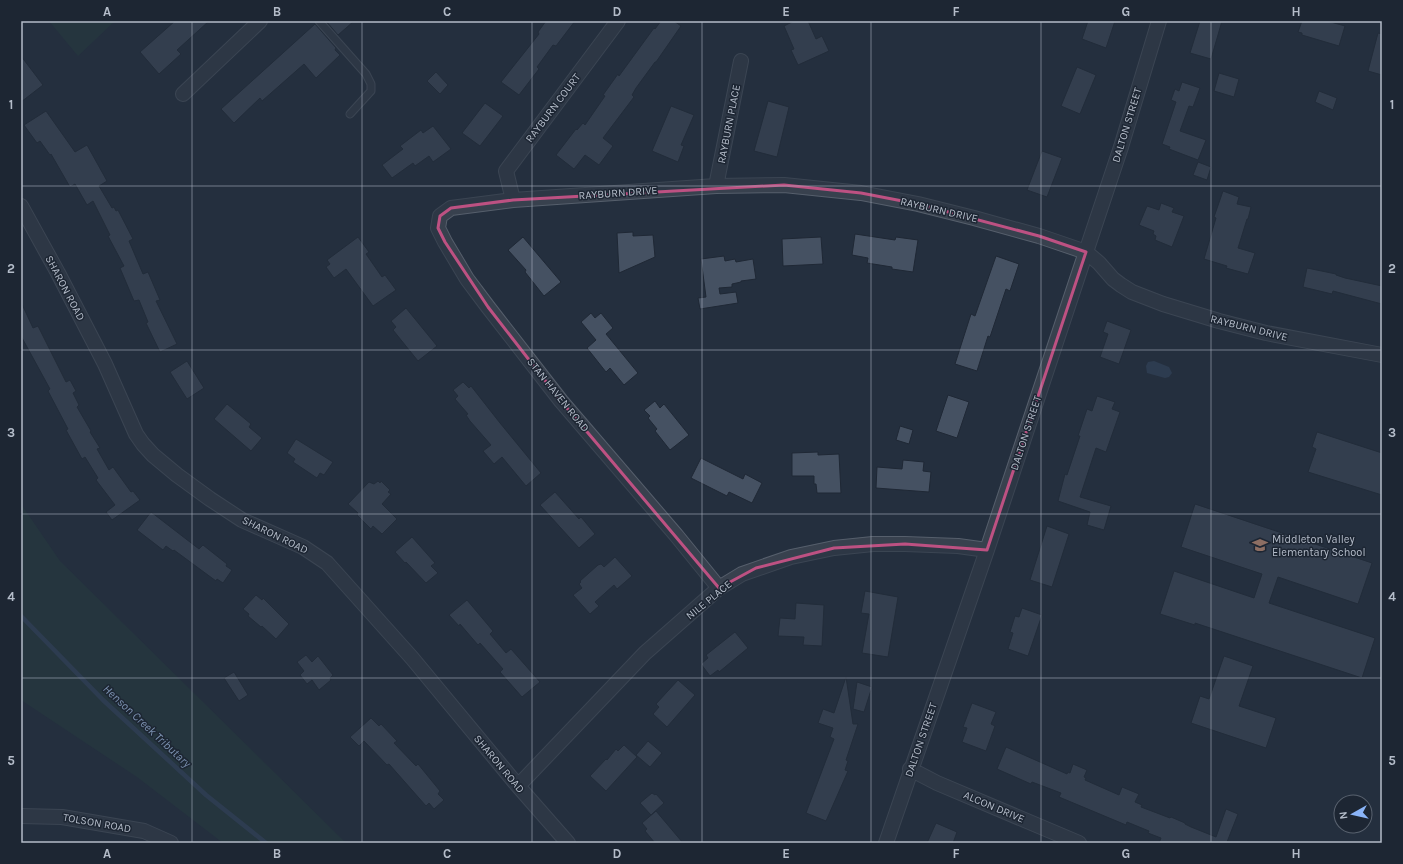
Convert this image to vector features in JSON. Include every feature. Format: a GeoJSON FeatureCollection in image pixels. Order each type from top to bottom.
{"type":"FeatureCollection","features":[{"type":"Feature","properties":{"kind":"street"},"geometry":{"type":"LineString","coordinates":[[182,94],[260,21]]}},
{"type":"Feature","properties":{"kind":"street","name":"RAYBURN COURT"},"geometry":{"type":"LineString","coordinates":[[513,200],[506,171],[618,21]]}},
{"type":"Feature","properties":{"kind":"street","name":"DALTON STREET"},"geometry":{"type":"LineString","coordinates":[[886,843],[897,813],[910,769],[987,550],[1121,147],[1159,21]]}},
{"type":"Feature","properties":{"kind":"street","name":"RAYBURN PLACE"},"geometry":{"type":"LineString","coordinates":[[716,186],[741,61]]}},
{"type":"Feature","properties":{"kind":"street","name":"RAYBURN DRIVE"},"geometry":{"type":"LineString","coordinates":[[470,205],[513,200],[716,186],[784,185],[861,193],[918,204],[974,218],[1039,236],[1086,252],[1121,285],[1132,292],[1163,304],[1266,333],[1382,355]]}},
{"type":"Feature","properties":{"kind":"street","name":"STAN HAVEN ROAD"},"geometry":{"type":"LineString","coordinates":[[470,205],[451,208],[440,216],[438,222],[438,228],[445,242],[467,279],[561,401],[676,535],[719,588]]}},
{"type":"Feature","properties":{"kind":"street","name":"SHARON ROAD"},"geometry":{"type":"LineString","coordinates":[[21,206],[105,364],[136,434],[143,444],[153,455],[177,475],[242,520],[303,547],[327,563],[412,658],[518,786],[568,843]]}},
{"type":"Feature","properties":{"kind":"street","name":"NILE PLACE"},"geometry":{"type":"LineString","coordinates":[[518,786],[645,653],[719,588],[742,574],[791,557],[834,548],[873,544],[958,546],[987,550]]}},
{"type":"Feature","properties":{"kind":"street","name":"ALCON DRIVE"},"geometry":{"type":"LineString","coordinates":[[910,769],[937,783],[1079,843]]}},
{"type":"Feature","properties":{"kind":"street","name":"TOLSON ROAD"},"geometry":{"type":"LineString","coordinates":[[21,816],[62,817],[144,831],[171,843]]}},
{"type":"Feature","properties":{"kind":"lane"},"geometry":{"type":"LineString","coordinates":[[319,21],[366,74],[371,84],[371,91],[350,114]]}},
{"type":"Feature","properties":{"kind":"highlighted area"},"geometry":{"type":"Polygon","coordinates":[[[784,185],[861,193],[918,204],[1039,236],[1086,252],[987,550],[905,544],[834,548],[756,568],[719,588],[561,401],[488,307],[445,242],[438,228],[440,216],[451,208],[513,200],[784,185]]]}},
{"type":"Feature","properties":{"kind":"green space"},"geometry":{"type":"Polygon","coordinates":[[[49,21],[115,21],[78,56],[49,21]]]}},
{"type":"Feature","properties":{"kind":"green space"},"geometry":{"type":"Polygon","coordinates":[[[21,504],[60,561],[346,843],[223,843],[137,777],[21,700],[21,504]]]}},
{"type":"Feature","properties":{"kind":"water"},"geometry":{"type":"Polygon","coordinates":[[[1154,361],[1169,367],[1172,373],[1169,377],[1165,378],[1147,373],[1146,366],[1148,362],[1154,361]]]}},
{"type":"Feature","properties":{"kind":"building"},"geometry":{"type":"Polygon","coordinates":[[[175,21],[209,21],[177,50],[181,54],[159,74],[140,52],[175,21]]]}},
{"type":"Feature","properties":{"kind":"building"},"geometry":{"type":"Polygon","coordinates":[[[326,21],[354,21],[338,35],[326,21]]]}},
{"type":"Feature","properties":{"kind":"building"},"geometry":{"type":"Polygon","coordinates":[[[546,21],[575,21],[556,46],[553,45],[537,67],[539,69],[519,95],[501,82],[539,34],[538,32],[546,21]]]}},
{"type":"Feature","properties":{"kind":"building"},"geometry":{"type":"Polygon","coordinates":[[[661,21],[674,21],[681,26],[636,88],[632,95],[634,97],[603,138],[613,146],[599,165],[585,155],[574,169],[556,155],[576,129],[577,130],[583,123],[585,125],[618,74],[619,76],[654,28],[655,29],[661,21]]]}},
{"type":"Feature","properties":{"kind":"building"},"geometry":{"type":"Polygon","coordinates":[[[794,21],[808,21],[816,39],[822,36],[829,51],[798,65],[791,50],[794,49],[784,26],[794,21]]]}},
{"type":"Feature","properties":{"kind":"building"},"geometry":{"type":"Polygon","coordinates":[[[1088,21],[1115,21],[1106,48],[1082,39],[1088,21]]]}},
{"type":"Feature","properties":{"kind":"building"},"geometry":{"type":"Polygon","coordinates":[[[1200,21],[1222,21],[1211,59],[1190,53],[1200,21]]]}},
{"type":"Feature","properties":{"kind":"building"},"geometry":{"type":"Polygon","coordinates":[[[1302,21],[1327,21],[1345,26],[1339,46],[1302,35],[1302,33],[1298,32],[1302,21]]]}},
{"type":"Feature","properties":{"kind":"building"},"geometry":{"type":"Polygon","coordinates":[[[315,24],[336,48],[335,50],[340,55],[316,78],[304,64],[262,101],[260,98],[234,123],[221,109],[315,24]]]}},
{"type":"Feature","properties":{"kind":"building"},"geometry":{"type":"Polygon","coordinates":[[[1378,33],[1382,34],[1382,75],[1368,71],[1378,33]]]}},
{"type":"Feature","properties":{"kind":"building"},"geometry":{"type":"Polygon","coordinates":[[[21,56],[43,85],[21,102],[21,56]]]}},
{"type":"Feature","properties":{"kind":"building"},"geometry":{"type":"Polygon","coordinates":[[[1077,67],[1096,75],[1080,114],[1061,106],[1077,67]]]}},
{"type":"Feature","properties":{"kind":"building"},"geometry":{"type":"Polygon","coordinates":[[[436,72],[448,85],[440,94],[427,81],[436,72]]]}},
{"type":"Feature","properties":{"kind":"building"},"geometry":{"type":"Polygon","coordinates":[[[1219,73],[1239,79],[1234,97],[1214,91],[1219,73]]]}},
{"type":"Feature","properties":{"kind":"building"},"geometry":{"type":"Polygon","coordinates":[[[1182,82],[1200,88],[1193,107],[1189,106],[1180,131],[1206,140],[1198,160],[1169,149],[1170,147],[1162,144],[1176,102],[1171,100],[1175,89],[1179,91],[1182,82]]]}},
{"type":"Feature","properties":{"kind":"building"},"geometry":{"type":"Polygon","coordinates":[[[1319,91],[1337,98],[1333,110],[1315,102],[1319,91]]]}},
{"type":"Feature","properties":{"kind":"building"},"geometry":{"type":"Polygon","coordinates":[[[768,101],[789,107],[777,157],[754,151],[768,101]]]}},
{"type":"Feature","properties":{"kind":"building"},"geometry":{"type":"Polygon","coordinates":[[[485,103],[503,116],[480,146],[462,133],[485,103]]]}},
{"type":"Feature","properties":{"kind":"building"},"geometry":{"type":"Polygon","coordinates":[[[671,106],[694,115],[681,145],[684,146],[678,162],[652,151],[671,106]]]}},
{"type":"Feature","properties":{"kind":"building"},"geometry":{"type":"Polygon","coordinates":[[[46,111],[75,152],[87,145],[107,181],[99,186],[112,208],[114,207],[116,211],[118,210],[133,239],[129,241],[143,274],[148,272],[160,300],[156,301],[177,344],[160,352],[146,323],[148,322],[139,300],[134,301],[120,268],[124,266],[108,236],[110,235],[93,201],[87,205],[75,184],[70,187],[51,154],[50,155],[40,141],[37,143],[24,125],[46,111]]]}},
{"type":"Feature","properties":{"kind":"building"},"geometry":{"type":"Polygon","coordinates":[[[433,126],[451,149],[433,162],[429,156],[415,166],[413,163],[392,178],[382,165],[403,149],[400,146],[421,130],[423,133],[433,126]]]}},
{"type":"Feature","properties":{"kind":"building"},"geometry":{"type":"Polygon","coordinates":[[[1042,151],[1062,158],[1047,197],[1027,190],[1042,151]]]}},
{"type":"Feature","properties":{"kind":"building"},"geometry":{"type":"Polygon","coordinates":[[[1198,162],[1211,167],[1207,180],[1193,175],[1198,162]]]}},
{"type":"Feature","properties":{"kind":"building"},"geometry":{"type":"Polygon","coordinates":[[[1223,191],[1239,197],[1237,204],[1251,207],[1238,248],[1255,253],[1248,274],[1226,268],[1227,266],[1204,259],[1216,218],[1214,217],[1223,191]]]}},
{"type":"Feature","properties":{"kind":"building"},"geometry":{"type":"Polygon","coordinates":[[[1161,203],[1174,208],[1172,212],[1184,216],[1172,247],[1155,240],[1156,236],[1153,234],[1154,231],[1139,225],[1147,206],[1159,210],[1161,203]]]}},
{"type":"Feature","properties":{"kind":"building"},"geometry":{"type":"Polygon","coordinates":[[[633,232],[633,236],[653,235],[655,257],[619,273],[617,233],[633,232]]]}},
{"type":"Feature","properties":{"kind":"building"},"geometry":{"type":"Polygon","coordinates":[[[855,234],[895,240],[896,237],[918,240],[913,272],[867,263],[868,258],[852,255],[855,234]]]}},
{"type":"Feature","properties":{"kind":"building"},"geometry":{"type":"Polygon","coordinates":[[[358,237],[369,252],[366,254],[382,277],[385,275],[396,290],[373,306],[346,269],[334,278],[326,267],[330,264],[327,260],[358,237]]]}},
{"type":"Feature","properties":{"kind":"building"},"geometry":{"type":"Polygon","coordinates":[[[523,237],[561,282],[544,296],[525,272],[526,270],[508,250],[523,237]]]}},
{"type":"Feature","properties":{"kind":"building"},"geometry":{"type":"Polygon","coordinates":[[[821,237],[823,264],[783,266],[782,239],[821,237]]]}},
{"type":"Feature","properties":{"kind":"building"},"geometry":{"type":"Polygon","coordinates":[[[724,256],[725,261],[735,259],[736,262],[753,259],[756,279],[732,284],[732,287],[719,288],[720,294],[736,292],[738,303],[700,309],[698,298],[706,297],[701,259],[724,256]]]}},
{"type":"Feature","properties":{"kind":"building"},"geometry":{"type":"Polygon","coordinates":[[[996,256],[1019,264],[1010,291],[1006,289],[990,337],[988,336],[977,371],[955,364],[971,314],[975,316],[996,256]]]}},
{"type":"Feature","properties":{"kind":"building"},"geometry":{"type":"Polygon","coordinates":[[[1307,268],[1382,286],[1382,304],[1333,291],[1332,294],[1303,287],[1307,268]]]}},
{"type":"Feature","properties":{"kind":"building"},"geometry":{"type":"Polygon","coordinates":[[[21,302],[33,328],[38,326],[66,382],[70,380],[76,391],[73,393],[79,405],[77,407],[100,448],[97,449],[109,470],[113,467],[131,492],[133,491],[140,500],[112,520],[106,512],[115,505],[96,480],[98,478],[85,457],[82,459],[66,430],[68,429],[48,391],[50,389],[21,336],[21,302]]]}},
{"type":"Feature","properties":{"kind":"building"},"geometry":{"type":"Polygon","coordinates":[[[406,308],[437,346],[418,361],[393,330],[396,327],[391,321],[406,308]]]}},
{"type":"Feature","properties":{"kind":"building"},"geometry":{"type":"Polygon","coordinates":[[[591,313],[595,318],[601,313],[613,328],[606,334],[638,373],[624,385],[610,368],[606,372],[587,348],[596,340],[581,322],[591,313]]]}},
{"type":"Feature","properties":{"kind":"building"},"geometry":{"type":"Polygon","coordinates":[[[1107,321],[1131,330],[1119,364],[1100,357],[1108,334],[1103,332],[1107,321]]]}},
{"type":"Feature","properties":{"kind":"building"},"geometry":{"type":"Polygon","coordinates":[[[187,361],[204,388],[187,399],[170,372],[187,361]]]}},
{"type":"Feature","properties":{"kind":"building"},"geometry":{"type":"Polygon","coordinates":[[[463,382],[469,388],[471,386],[541,473],[526,486],[502,457],[494,464],[483,451],[491,445],[470,421],[466,415],[468,414],[455,399],[458,396],[453,390],[463,382]]]}},
{"type":"Feature","properties":{"kind":"building"},"geometry":{"type":"Polygon","coordinates":[[[948,395],[969,402],[957,438],[936,431],[948,395]]]}},
{"type":"Feature","properties":{"kind":"building"},"geometry":{"type":"Polygon","coordinates":[[[1097,396],[1115,402],[1112,409],[1120,412],[1106,452],[1096,448],[1080,497],[1111,506],[1104,530],[1087,525],[1090,512],[1058,501],[1065,474],[1067,475],[1080,436],[1078,436],[1087,409],[1092,411],[1097,396]]]}},
{"type":"Feature","properties":{"kind":"building"},"geometry":{"type":"Polygon","coordinates":[[[655,401],[660,408],[664,404],[689,435],[670,450],[655,431],[657,429],[648,418],[650,416],[644,410],[655,401]]]}},
{"type":"Feature","properties":{"kind":"building"},"geometry":{"type":"Polygon","coordinates":[[[227,404],[251,424],[249,427],[262,438],[251,451],[214,419],[227,404]]]}},
{"type":"Feature","properties":{"kind":"building"},"geometry":{"type":"Polygon","coordinates":[[[900,426],[913,430],[909,444],[896,440],[900,426]]]}},
{"type":"Feature","properties":{"kind":"building"},"geometry":{"type":"Polygon","coordinates":[[[1317,432],[1382,453],[1382,495],[1308,472],[1316,449],[1312,447],[1317,432]]]}},
{"type":"Feature","properties":{"kind":"building"},"geometry":{"type":"Polygon","coordinates":[[[296,439],[333,462],[324,475],[320,473],[317,478],[293,462],[295,459],[287,453],[296,439]]]}},
{"type":"Feature","properties":{"kind":"building"},"geometry":{"type":"Polygon","coordinates":[[[818,452],[818,455],[839,454],[841,493],[817,493],[816,484],[814,484],[814,476],[792,476],[792,453],[818,452]]]}},
{"type":"Feature","properties":{"kind":"building"},"geometry":{"type":"Polygon","coordinates":[[[701,458],[743,479],[745,474],[762,483],[752,503],[729,492],[727,496],[691,478],[701,458]]]}},
{"type":"Feature","properties":{"kind":"building"},"geometry":{"type":"Polygon","coordinates":[[[903,460],[924,462],[923,471],[931,472],[929,492],[876,488],[877,467],[902,469],[903,460]]]}},
{"type":"Feature","properties":{"kind":"building"},"geometry":{"type":"Polygon","coordinates":[[[378,481],[380,483],[381,481],[390,490],[388,492],[391,494],[382,504],[397,519],[382,534],[373,526],[371,529],[357,515],[358,513],[348,504],[369,482],[374,484],[378,481]]]}},
{"type":"Feature","properties":{"kind":"building"},"geometry":{"type":"Polygon","coordinates":[[[555,492],[579,519],[581,517],[595,534],[579,548],[540,505],[555,492]]]}},
{"type":"Feature","properties":{"kind":"building"},"geometry":{"type":"Polygon","coordinates":[[[1195,504],[1372,563],[1358,604],[1278,577],[1269,603],[1375,638],[1362,678],[1195,623],[1195,625],[1160,614],[1174,571],[1254,598],[1262,574],[1181,547],[1195,504]]]}},
{"type":"Feature","properties":{"kind":"building"},"geometry":{"type":"Polygon","coordinates":[[[151,512],[199,549],[203,545],[227,564],[226,566],[232,570],[223,583],[217,579],[216,581],[174,550],[173,551],[166,546],[163,550],[137,530],[151,512]]]}},
{"type":"Feature","properties":{"kind":"building"},"geometry":{"type":"Polygon","coordinates":[[[1047,526],[1069,534],[1052,587],[1030,580],[1047,526]]]}},
{"type":"Feature","properties":{"kind":"building"},"geometry":{"type":"Polygon","coordinates":[[[412,537],[435,563],[431,566],[438,573],[426,583],[395,552],[412,537]]]}},
{"type":"Feature","properties":{"kind":"building"},"geometry":{"type":"Polygon","coordinates":[[[615,557],[632,576],[617,589],[614,585],[595,602],[599,606],[590,614],[573,595],[582,588],[579,584],[581,582],[580,581],[598,565],[601,564],[604,567],[615,557]]]}},
{"type":"Feature","properties":{"kind":"building"},"geometry":{"type":"Polygon","coordinates":[[[865,591],[898,597],[888,657],[862,653],[869,614],[861,613],[865,591]]]}},
{"type":"Feature","properties":{"kind":"building"},"geometry":{"type":"Polygon","coordinates":[[[256,595],[262,600],[263,598],[289,624],[276,639],[248,616],[249,614],[243,609],[256,595]]]}},
{"type":"Feature","properties":{"kind":"building"},"geometry":{"type":"Polygon","coordinates":[[[467,600],[493,631],[490,634],[506,653],[511,649],[540,682],[522,697],[500,672],[503,669],[480,643],[478,645],[460,624],[459,626],[449,615],[467,600]]]}},
{"type":"Feature","properties":{"kind":"building"},"geometry":{"type":"Polygon","coordinates":[[[796,603],[824,605],[822,646],[803,645],[804,637],[778,636],[780,618],[795,619],[796,603]]]}},
{"type":"Feature","properties":{"kind":"building"},"geometry":{"type":"Polygon","coordinates":[[[1022,608],[1042,615],[1028,656],[1008,649],[1013,633],[1010,632],[1015,616],[1019,617],[1022,608]]]}},
{"type":"Feature","properties":{"kind":"building"},"geometry":{"type":"Polygon","coordinates":[[[735,632],[748,648],[719,672],[718,670],[710,676],[701,664],[708,658],[706,655],[735,632]]]}},
{"type":"Feature","properties":{"kind":"building"},"geometry":{"type":"Polygon","coordinates":[[[306,655],[312,662],[318,656],[333,675],[330,678],[331,680],[319,690],[312,680],[307,684],[300,675],[304,671],[297,662],[306,655]]]}},
{"type":"Feature","properties":{"kind":"building"},"geometry":{"type":"Polygon","coordinates":[[[1224,656],[1253,666],[1239,706],[1276,718],[1266,748],[1191,723],[1200,696],[1209,699],[1224,656]]]}},
{"type":"Feature","properties":{"kind":"building"},"geometry":{"type":"Polygon","coordinates":[[[234,672],[248,695],[239,701],[224,678],[234,672]]]}},
{"type":"Feature","properties":{"kind":"building"},"geometry":{"type":"Polygon","coordinates":[[[846,677],[853,724],[858,724],[846,760],[848,761],[845,770],[848,771],[826,821],[806,813],[834,739],[830,737],[833,728],[818,723],[823,709],[834,713],[846,677]]]}},
{"type":"Feature","properties":{"kind":"building"},"geometry":{"type":"Polygon","coordinates":[[[678,680],[695,695],[667,727],[653,714],[659,707],[656,704],[678,680]]]}},
{"type":"Feature","properties":{"kind":"building"},"geometry":{"type":"Polygon","coordinates":[[[857,682],[872,687],[864,712],[853,709],[857,682]]]}},
{"type":"Feature","properties":{"kind":"building"},"geometry":{"type":"Polygon","coordinates":[[[972,703],[996,712],[991,724],[995,726],[986,751],[962,742],[967,728],[963,727],[972,703]]]}},
{"type":"Feature","properties":{"kind":"building"},"geometry":{"type":"Polygon","coordinates":[[[371,718],[379,726],[381,724],[397,741],[394,743],[416,766],[418,764],[440,791],[438,794],[444,800],[434,809],[429,803],[426,806],[389,764],[387,765],[364,741],[359,746],[350,737],[371,718]]]}},
{"type":"Feature","properties":{"kind":"building"},"geometry":{"type":"Polygon","coordinates":[[[648,741],[662,753],[650,767],[636,755],[648,741]]]}},
{"type":"Feature","properties":{"kind":"building"},"geometry":{"type":"Polygon","coordinates":[[[624,745],[637,757],[606,791],[590,776],[616,749],[618,751],[624,745]]]}},
{"type":"Feature","properties":{"kind":"building"},"geometry":{"type":"Polygon","coordinates":[[[1006,747],[1067,774],[1068,772],[1070,773],[1073,764],[1087,770],[1084,777],[1086,778],[1085,780],[1119,795],[1122,787],[1139,794],[1135,802],[1142,805],[1141,807],[1170,818],[1171,817],[1216,837],[1226,809],[1238,814],[1227,842],[1229,843],[1159,843],[1161,838],[1148,833],[1149,831],[1127,822],[1126,825],[1059,797],[1061,793],[1032,782],[1031,784],[997,769],[1006,747]]]}},
{"type":"Feature","properties":{"kind":"building"},"geometry":{"type":"Polygon","coordinates":[[[652,793],[655,795],[656,794],[664,803],[651,815],[640,803],[652,793]]]}},
{"type":"Feature","properties":{"kind":"building"},"geometry":{"type":"Polygon","coordinates":[[[656,811],[683,843],[655,843],[645,831],[647,829],[642,823],[656,811]]]}},
{"type":"Feature","properties":{"kind":"building"},"geometry":{"type":"Polygon","coordinates":[[[936,823],[957,832],[953,843],[927,843],[936,823]]]}},
{"type":"Feature","properties":{"kind":"waterway","name":"Henson Creek Tributary"},"geometry":{"type":"LineString","coordinates":[[21,616],[103,700],[206,795],[266,843]]}},
{"type":"Feature","properties":{"kind":"place","name":"Middleton Valley Elementary School"},"geometry":{"type":"Point","coordinates":[1260,545]}}]}
